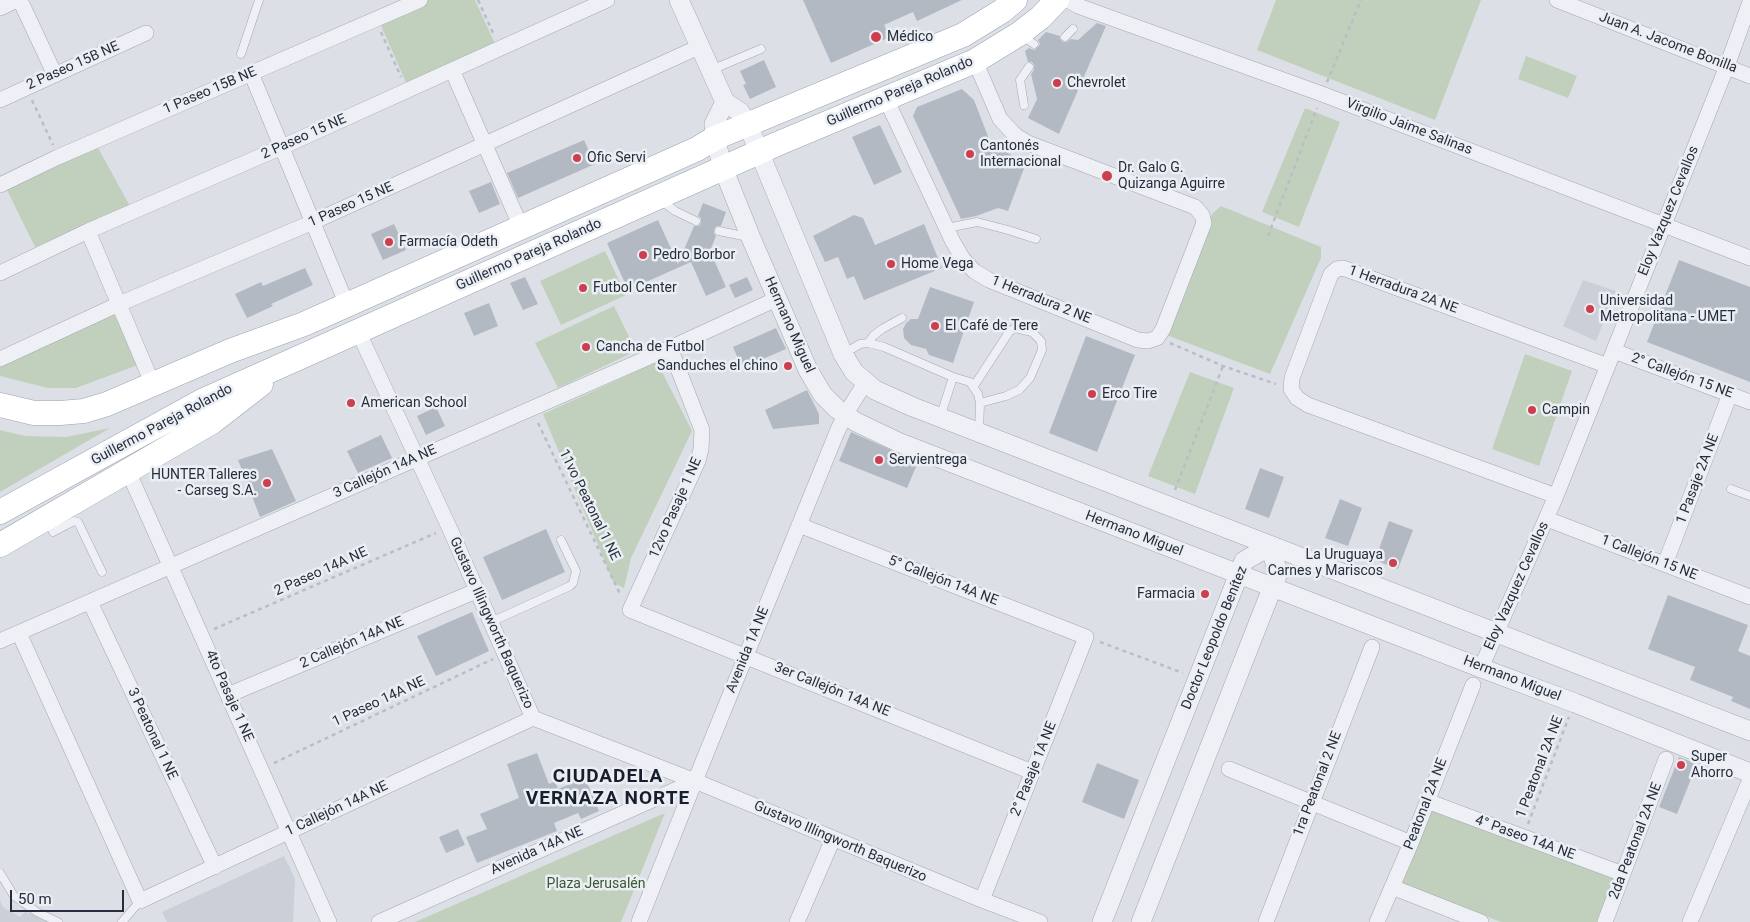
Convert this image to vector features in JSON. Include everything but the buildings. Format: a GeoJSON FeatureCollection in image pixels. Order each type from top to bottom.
{"type":"FeatureCollection","features":[{"type":"Feature","properties":{"kind":"main road","name":"Guillermo Pareja Rolando"},"geometry":{"type":"LineString","coordinates":[[304,324],[697,149],[715,138],[963,35],[984,23],[1016,0]]}},
{"type":"Feature","properties":{"kind":"main road","name":"Guillermo Pareja Rolando"},"geometry":{"type":"LineString","coordinates":[[0,512],[202,401],[724,168],[1026,39],[1041,17],[1057,0]]}},
{"type":"Feature","properties":{"kind":"main road"},"geometry":{"type":"LineString","coordinates":[[0,405],[34,413],[60,414],[84,411],[107,404],[230,351],[304,324]]}},
{"type":"Feature","properties":{"kind":"main road"},"geometry":{"type":"LineString","coordinates":[[0,418],[25,423],[69,424],[102,420],[128,412],[236,364],[304,324]]}},
{"type":"Feature","properties":{"kind":"main road"},"geometry":{"type":"LineString","coordinates":[[0,545],[212,422],[265,381],[316,350]]}},
{"type":"Feature","properties":{"kind":"street"},"geometry":{"type":"LineString","coordinates":[[0,8],[19,0],[55,75]]}},
{"type":"Feature","properties":{"kind":"street","name":"1 Paseo 15B NE"},"geometry":{"type":"LineString","coordinates":[[0,185],[250,70],[420,0]]}},
{"type":"Feature","properties":{"kind":"street","name":"2 Paseo 15 NE"},"geometry":{"type":"LineString","coordinates":[[0,273],[88,231],[282,147],[607,0]]}},
{"type":"Feature","properties":{"kind":"street"},"geometry":{"type":"LineString","coordinates":[[678,0],[701,46],[725,102],[740,112],[748,125],[843,354],[854,372],[866,383],[890,397],[940,418],[1750,731]]}},
{"type":"Feature","properties":{"kind":"street","name":"Virgilio Jaime Salinas"},"geometry":{"type":"LineString","coordinates":[[1068,0],[1078,6],[1322,94],[1750,258]]}},
{"type":"Feature","properties":{"kind":"street","name":"Juan A. Jacome Bonilla"},"geometry":{"type":"LineString","coordinates":[[1557,0],[1750,76]]}},
{"type":"Feature","properties":{"kind":"street","name":"Eloy Vazquez Cevallos"},"geometry":{"type":"LineString","coordinates":[[1481,668],[1547,519],[1727,66],[1750,2]]}},
{"type":"Feature","properties":{"kind":"street","name":"2 Paseo 15B NE"},"geometry":{"type":"LineString","coordinates":[[0,100],[146,33]]}},
{"type":"Feature","properties":{"kind":"street","name":"1 Paseo 15 NE"},"geometry":{"type":"LineString","coordinates":[[0,359],[118,304],[313,222],[701,46]]}},
{"type":"Feature","properties":{"kind":"street"},"geometry":{"type":"LineString","coordinates":[[975,60],[1000,119],[1016,136],[1028,143],[1195,207],[1202,215],[1204,223],[1163,329],[1157,338]]}},
{"type":"Feature","properties":{"kind":"street"},"geometry":{"type":"LineString","coordinates":[[250,70],[347,304]]}},
{"type":"Feature","properties":{"kind":"street"},"geometry":{"type":"LineString","coordinates":[[452,70],[521,227]]}},
{"type":"Feature","properties":{"kind":"street","name":"1 Herradura 2 NE"},"geometry":{"type":"LineString","coordinates":[[886,99],[947,228],[963,259],[974,271],[988,280],[1138,340],[1148,341],[1157,338]]}},
{"type":"Feature","properties":{"kind":"street","name":"Hermano Miguel"},"geometry":{"type":"LineString","coordinates":[[725,102],[714,124],[715,138],[724,168],[751,238],[808,370],[823,396],[845,415],[898,442],[1575,703],[1750,773]]}},
{"type":"Feature","properties":{"kind":"street"},"geometry":{"type":"LineString","coordinates":[[88,231],[153,385]]}},
{"type":"Feature","properties":{"kind":"street","name":"1 Herradura 2A NE"},"geometry":{"type":"LineString","coordinates":[[1291,389],[1292,378],[1331,274],[1336,269],[1343,268],[1608,366]]}},
{"type":"Feature","properties":{"kind":"street","name":"3 Callejón 14A NE"},"geometry":{"type":"LineString","coordinates":[[0,641],[670,348],[770,302]]}},
{"type":"Feature","properties":{"kind":"street","name":"Gustavo Illingworth Baquerizo"},"geometry":{"type":"LineString","coordinates":[[358,331],[533,718],[695,781],[982,900],[1040,922]]}},
{"type":"Feature","properties":{"kind":"street","name":"12vo Pasaje 1 NE"},"geometry":{"type":"LineString","coordinates":[[630,610],[698,461],[701,449],[702,430],[670,348]]}},
{"type":"Feature","properties":{"kind":"street","name":"2° Callejón 15 NE"},"geometry":{"type":"LineString","coordinates":[[1614,351],[1750,402]]}},
{"type":"Feature","properties":{"kind":"street","name":"Avenida 1A NE"},"geometry":{"type":"LineString","coordinates":[[639,922],[845,415],[866,383]]}},
{"type":"Feature","properties":{"kind":"street"},"geometry":{"type":"LineString","coordinates":[[1291,389],[1297,398],[1308,405],[1556,496]]}},
{"type":"Feature","properties":{"kind":"street","name":"1 Pasaje 2A NE"},"geometry":{"type":"LineString","coordinates":[[1665,564],[1730,394]]}},
{"type":"Feature","properties":{"kind":"street","name":"4to Pasaje 1 NE"},"geometry":{"type":"LineString","coordinates":[[128,470],[329,922]]}},
{"type":"Feature","properties":{"kind":"street","name":"1 Callejón 15 NE"},"geometry":{"type":"LineString","coordinates":[[1547,519],[1750,597]]}},
{"type":"Feature","properties":{"kind":"street","name":"5° Callejón 14A NE"},"geometry":{"type":"LineString","coordinates":[[800,525],[1086,637]]}},
{"type":"Feature","properties":{"kind":"street"},"geometry":{"type":"LineString","coordinates":[[1141,922],[1273,588],[1278,573],[1270,546]]}},
{"type":"Feature","properties":{"kind":"street","name":"Doctor Leopoldo Benítez"},"geometry":{"type":"LineString","coordinates":[[1102,922],[1244,561],[1270,546]]}},
{"type":"Feature","properties":{"kind":"street","name":"2 Callejón 14A NE"},"geometry":{"type":"LineString","coordinates":[[228,695],[476,591]]}},
{"type":"Feature","properties":{"kind":"street","name":"3 Peatonal 1 NE"},"geometry":{"type":"LineString","coordinates":[[90,602],[215,867]]}},
{"type":"Feature","properties":{"kind":"street","name":"3er Callejón 14A NE"},"geometry":{"type":"LineString","coordinates":[[630,610],[1032,772]]}},
{"type":"Feature","properties":{"kind":"street"},"geometry":{"type":"LineString","coordinates":[[19,633],[140,901]]}},
{"type":"Feature","properties":{"kind":"street","name":"2° Pasaje 1A NE"},"geometry":{"type":"LineString","coordinates":[[982,900],[1086,637]]}},
{"type":"Feature","properties":{"kind":"street","name":"1ra Peatonal 2 NE"},"geometry":{"type":"LineString","coordinates":[[1266,922],[1372,647]]}},
{"type":"Feature","properties":{"kind":"street","name":"Peatonal 2A NE"},"geometry":{"type":"LineString","coordinates":[[1378,922],[1473,685]]}},
{"type":"Feature","properties":{"kind":"street","name":"1 Callejón 14A NE"},"geometry":{"type":"LineString","coordinates":[[140,901],[533,718]]}},
{"type":"Feature","properties":{"kind":"street","name":"2da Peatonal 2A NE"},"geometry":{"type":"LineString","coordinates":[[1607,921],[1666,759]]}},
{"type":"Feature","properties":{"kind":"street"},"geometry":{"type":"LineString","coordinates":[[1229,769],[1411,843]]}},
{"type":"Feature","properties":{"kind":"street"},"geometry":{"type":"LineString","coordinates":[[1690,922],[1750,780]]}},
{"type":"Feature","properties":{"kind":"street","name":"Avenida 14A NE"},"geometry":{"type":"LineString","coordinates":[[379,922],[695,781]]}},
{"type":"Feature","properties":{"kind":"street","name":"4° Paseo 14A NE"},"geometry":{"type":"LineString","coordinates":[[1427,802],[1623,874]]}},
{"type":"Feature","properties":{"kind":"street"},"geometry":{"type":"LineString","coordinates":[[797,922],[833,839]]}},
{"type":"Feature","properties":{"kind":"street"},"geometry":{"type":"LineString","coordinates":[[1392,887],[1481,922]]}},
{"type":"Feature","properties":{"kind":"lane"},"geometry":{"type":"LineString","coordinates":[[241,54],[259,0]]}},
{"type":"Feature","properties":{"kind":"lane"},"geometry":{"type":"LineString","coordinates":[[1065,37],[1073,29]]}},
{"type":"Feature","properties":{"kind":"lane"},"geometry":{"type":"LineString","coordinates":[[711,70],[761,50]]}},
{"type":"Feature","properties":{"kind":"lane"},"geometry":{"type":"LineString","coordinates":[[1024,105],[1020,80],[1029,67]]}},
{"type":"Feature","properties":{"kind":"lane"},"geometry":{"type":"LineString","coordinates":[[659,198],[675,210],[696,220]]}},
{"type":"Feature","properties":{"kind":"lane"},"geometry":{"type":"LineString","coordinates":[[947,228],[977,222],[1036,239]]}},
{"type":"Feature","properties":{"kind":"lane"},"geometry":{"type":"LineString","coordinates":[[719,231],[751,238]]}},
{"type":"Feature","properties":{"kind":"lane"},"geometry":{"type":"LineString","coordinates":[[868,342],[877,332],[902,318]]}},
{"type":"Feature","properties":{"kind":"lane"},"geometry":{"type":"LineString","coordinates":[[974,386],[1009,332],[1015,328],[1032,332],[1041,340],[1042,350],[1030,378],[1020,390],[980,403]]}},
{"type":"Feature","properties":{"kind":"lane"},"geometry":{"type":"LineString","coordinates":[[843,354],[860,344],[868,342],[953,377],[970,382],[974,386],[980,403],[979,433]]}},
{"type":"Feature","properties":{"kind":"lane"},"geometry":{"type":"LineString","coordinates":[[940,418],[953,377]]}},
{"type":"Feature","properties":{"kind":"lane"},"geometry":{"type":"LineString","coordinates":[[1731,489],[1750,496]]}},
{"type":"Feature","properties":{"kind":"lane"},"geometry":{"type":"LineString","coordinates":[[47,518],[53,532],[74,521],[78,522],[102,572]]}},
{"type":"Feature","properties":{"kind":"lane"},"geometry":{"type":"LineString","coordinates":[[491,622],[573,583],[576,571],[561,540]]}},
{"type":"Feature","properties":{"kind":"lane"},"geometry":{"type":"LineString","coordinates":[[0,873],[14,896],[37,912],[58,922]]}},
{"type":"Feature","properties":{"kind":"lane"},"geometry":{"type":"LineString","coordinates":[[122,922],[140,901]]}},
{"type":"Feature","properties":{"kind":"path"},"geometry":{"type":"LineString","coordinates":[[478,0],[500,49]]}},
{"type":"Feature","properties":{"kind":"path"},"geometry":{"type":"LineString","coordinates":[[1268,236],[1322,94],[1361,0]]}},
{"type":"Feature","properties":{"kind":"path"},"geometry":{"type":"LineString","coordinates":[[376,19],[407,90]]}},
{"type":"Feature","properties":{"kind":"path"},"geometry":{"type":"LineString","coordinates":[[26,87],[58,157]]}},
{"type":"Feature","properties":{"kind":"path"},"geometry":{"type":"LineString","coordinates":[[1157,338],[1223,366],[1291,389]]}},
{"type":"Feature","properties":{"kind":"path"},"geometry":{"type":"LineString","coordinates":[[1168,506],[1223,366]]}},
{"type":"Feature","properties":{"kind":"path","name":"11vo Peatonal 1 NE"},"geometry":{"type":"LineString","coordinates":[[532,408],[630,610]]}},
{"type":"Feature","properties":{"kind":"path","name":"2 Paseo 14A NE"},"geometry":{"type":"LineString","coordinates":[[202,635],[448,527]]}},
{"type":"Feature","properties":{"kind":"path"},"geometry":{"type":"LineString","coordinates":[[1086,637],[1198,679]]}},
{"type":"Feature","properties":{"kind":"path","name":"1 Paseo 14A NE"},"geometry":{"type":"LineString","coordinates":[[261,768],[505,653]]}},
{"type":"Feature","properties":{"kind":"path","name":"1 Peatonal 2A NE"},"geometry":{"type":"LineString","coordinates":[[1523,837],[1575,703]]}},
{"type":"Feature","properties":{"kind":"shaded area","name":"Universidad Metropolitana - UMET"},"geometry":{"type":"Polygon","coordinates":[[[1583,280],[1616,291],[1596,341],[1563,326],[1583,280]]]}},
{"type":"Feature","properties":{"kind":"shaded area"},"geometry":{"type":"Polygon","coordinates":[[[284,856],[295,879],[293,922],[167,922],[162,912],[284,856]]]}},
{"type":"Feature","properties":{"kind":"shaded area"},"geometry":{"type":"Polygon","coordinates":[[[0,900],[3,907],[20,917],[25,912],[53,922],[0,922],[0,900]]]}},
{"type":"Feature","properties":{"kind":"green space"},"geometry":{"type":"Polygon","coordinates":[[[427,0],[475,0],[497,48],[408,87],[379,21],[427,0]]]}},
{"type":"Feature","properties":{"kind":"green space"},"geometry":{"type":"Polygon","coordinates":[[[1276,0],[1481,0],[1435,120],[1257,50],[1276,0]]]}},
{"type":"Feature","properties":{"kind":"green space"},"geometry":{"type":"Polygon","coordinates":[[[1526,56],[1577,76],[1568,98],[1518,79],[1526,56]]]}},
{"type":"Feature","properties":{"kind":"green space"},"geometry":{"type":"Polygon","coordinates":[[[1305,108],[1340,122],[1299,227],[1262,212],[1305,108]]]}},
{"type":"Feature","properties":{"kind":"green space"},"geometry":{"type":"Polygon","coordinates":[[[96,144],[131,208],[35,247],[5,186],[96,144]]]}},
{"type":"Feature","properties":{"kind":"green space"},"geometry":{"type":"Polygon","coordinates":[[[1221,206],[1321,247],[1321,258],[1270,374],[1166,335],[1212,214],[1221,206]]]}},
{"type":"Feature","properties":{"kind":"green space","name":"Futbol Center"},"geometry":{"type":"Polygon","coordinates":[[[605,251],[626,295],[561,325],[540,281],[605,251]]]}},
{"type":"Feature","properties":{"kind":"green space","name":"Cancha de Futbol"},"geometry":{"type":"Polygon","coordinates":[[[614,306],[636,351],[558,388],[535,343],[614,306]]]}},
{"type":"Feature","properties":{"kind":"green space"},"geometry":{"type":"Polygon","coordinates":[[[113,312],[138,365],[76,388],[48,388],[0,376],[0,363],[113,312]]]}},
{"type":"Feature","properties":{"kind":"green space","name":"Campin"},"geometry":{"type":"Polygon","coordinates":[[[1525,354],[1572,371],[1539,466],[1492,449],[1525,354]]]}},
{"type":"Feature","properties":{"kind":"green space"},"geometry":{"type":"Polygon","coordinates":[[[657,362],[692,431],[631,558],[624,588],[614,583],[543,414],[657,362]]]}},
{"type":"Feature","properties":{"kind":"green space"},"geometry":{"type":"Polygon","coordinates":[[[1190,372],[1234,388],[1195,494],[1148,476],[1190,372]]]}},
{"type":"Feature","properties":{"kind":"green space"},"geometry":{"type":"Polygon","coordinates":[[[110,428],[0,492],[0,430],[25,436],[66,437],[110,428]]]}},
{"type":"Feature","properties":{"kind":"green space"},"geometry":{"type":"Polygon","coordinates":[[[1429,801],[1617,872],[1597,922],[1501,922],[1402,884],[1429,801]]]}},
{"type":"Feature","properties":{"kind":"green space","name":"Plaza Jerusalén"},"geometry":{"type":"Polygon","coordinates":[[[665,813],[621,922],[415,922],[665,813]]]}},
{"type":"Feature","properties":{"kind":"place","name":"Médico"},"geometry":{"type":"Point","coordinates":[876,37]}},
{"type":"Feature","properties":{"kind":"place","name":"Chevrolet"},"geometry":{"type":"Point","coordinates":[1057,83]}},
{"type":"Feature","properties":{"kind":"place","name":"Cantonés Internacional"},"geometry":{"type":"Point","coordinates":[970,154]}},
{"type":"Feature","properties":{"kind":"place","name":"Ofic Servi"},"geometry":{"type":"Point","coordinates":[577,158]}},
{"type":"Feature","properties":{"kind":"place","name":"Dr. Galo G. Quizanga Aguirre"},"geometry":{"type":"Point","coordinates":[1107,176]}},
{"type":"Feature","properties":{"kind":"place","name":"Farmacía Odeth"},"geometry":{"type":"Point","coordinates":[389,242]}},
{"type":"Feature","properties":{"kind":"place","name":"Pedro Borbor"},"geometry":{"type":"Point","coordinates":[643,255]}},
{"type":"Feature","properties":{"kind":"place","name":"Home Vega"},"geometry":{"type":"Point","coordinates":[891,264]}},
{"type":"Feature","properties":{"kind":"place","name":"Futbol Center"},"geometry":{"type":"Point","coordinates":[583,288]}},
{"type":"Feature","properties":{"kind":"place","name":"Universidad Metropolitana - UMET"},"geometry":{"type":"Point","coordinates":[1590,309]}},
{"type":"Feature","properties":{"kind":"place","name":"El Café de Tere"},"geometry":{"type":"Point","coordinates":[935,326]}},
{"type":"Feature","properties":{"kind":"place","name":"Cancha de Futbol"},"geometry":{"type":"Point","coordinates":[586,347]}},
{"type":"Feature","properties":{"kind":"place","name":"Sanduches el chino"},"geometry":{"type":"Point","coordinates":[788,366]}},
{"type":"Feature","properties":{"kind":"place","name":"Erco Tire"},"geometry":{"type":"Point","coordinates":[1092,394]}},
{"type":"Feature","properties":{"kind":"place","name":"American School"},"geometry":{"type":"Point","coordinates":[351,403]}},
{"type":"Feature","properties":{"kind":"place","name":"Campin"},"geometry":{"type":"Point","coordinates":[1532,410]}},
{"type":"Feature","properties":{"kind":"place","name":"Servientrega"},"geometry":{"type":"Point","coordinates":[879,460]}},
{"type":"Feature","properties":{"kind":"place","name":"HUNTER Talleres - Carseg S.A."},"geometry":{"type":"Point","coordinates":[267,483]}},
{"type":"Feature","properties":{"kind":"place","name":"La Uruguaya Carnes y Mariscos"},"geometry":{"type":"Point","coordinates":[1393,563]}},
{"type":"Feature","properties":{"kind":"place","name":"Farmacia"},"geometry":{"type":"Point","coordinates":[1205,594]}},
{"type":"Feature","properties":{"kind":"place","name":"Super Ahorro"},"geometry":{"type":"Point","coordinates":[1681,765]}},
{"type":"Feature","properties":{"kind":"district","name":"CIUDADELA VERNAZA NORTE"},"geometry":{"type":"Point","coordinates":[608,788]}}]}
